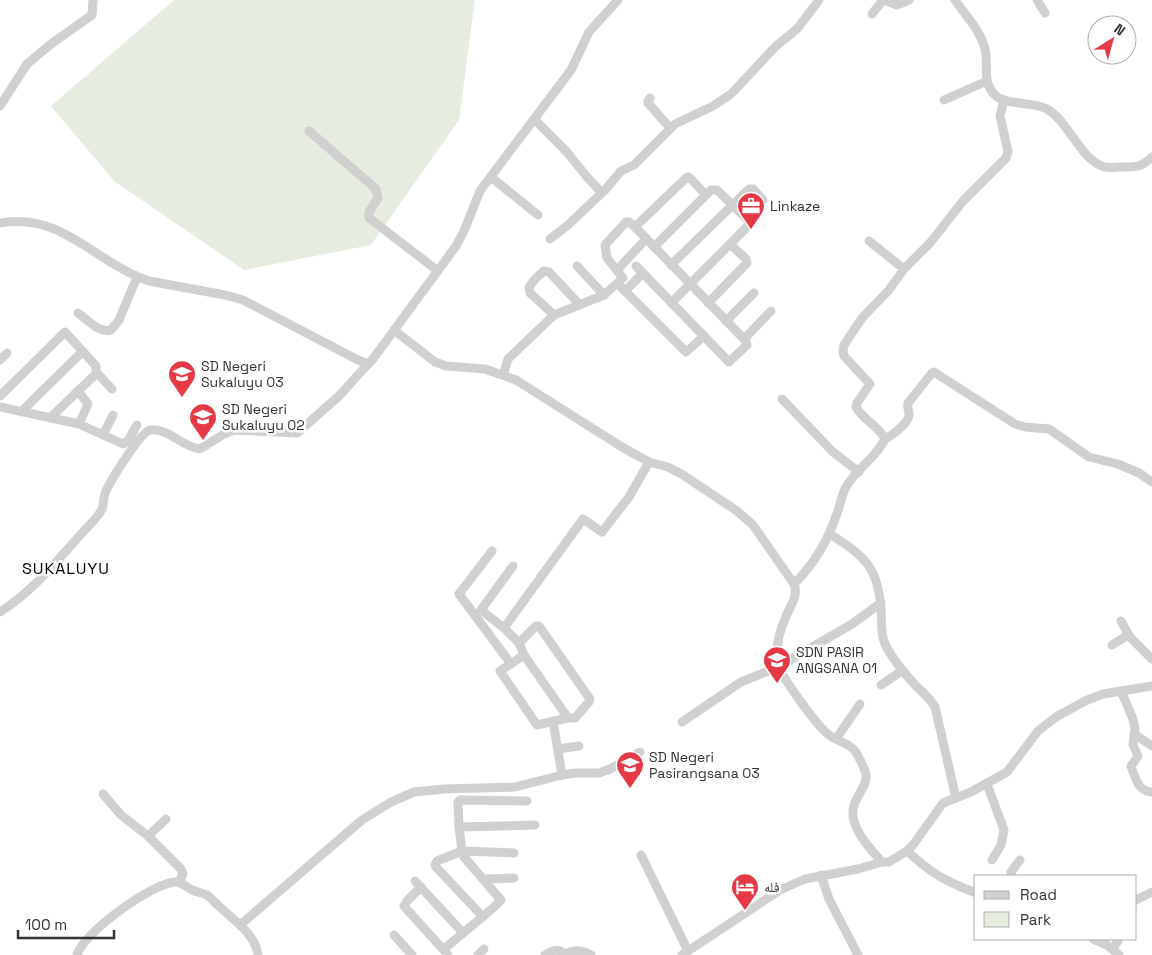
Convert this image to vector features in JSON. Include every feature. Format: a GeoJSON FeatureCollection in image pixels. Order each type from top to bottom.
{"type":"FeatureCollection","features":[{"type":"Feature","properties":{"kind":"street"},"geometry":{"type":"LineString","coordinates":[[0,106],[34,58],[92,15],[93,0]]}},
{"type":"Feature","properties":{"kind":"street"},"geometry":{"type":"LineString","coordinates":[[0,612],[18,600],[40,581],[102,510],[105,492],[144,433],[149,430],[158,430],[192,448],[200,449],[234,430],[297,433],[339,396],[373,359],[438,271],[460,238],[475,202],[491,177],[572,70],[589,32],[618,0]]}},
{"type":"Feature","properties":{"kind":"street"},"geometry":{"type":"LineString","coordinates":[[550,238],[568,226],[616,178],[621,170],[634,165],[675,124],[713,106],[731,94],[776,46],[797,29],[819,0]]}},
{"type":"Feature","properties":{"kind":"street"},"geometry":{"type":"LineString","coordinates":[[872,14],[884,0],[897,5],[908,0]]}},
{"type":"Feature","properties":{"kind":"street"},"geometry":{"type":"LineString","coordinates":[[955,0],[982,42],[986,56],[987,81],[993,93],[1004,100],[1030,104],[1049,110],[1058,118],[1083,150],[1103,167],[1137,167],[1152,157]]}},
{"type":"Feature","properties":{"kind":"street"},"geometry":{"type":"LineString","coordinates":[[1037,0],[1045,13]]}},
{"type":"Feature","properties":{"kind":"street"},"geometry":{"type":"LineString","coordinates":[[944,100],[987,81]]}},
{"type":"Feature","properties":{"kind":"street"},"geometry":{"type":"LineString","coordinates":[[650,98],[648,103],[670,128]]}},
{"type":"Feature","properties":{"kind":"street"},"geometry":{"type":"LineString","coordinates":[[885,439],[883,434],[863,417],[856,408],[857,403],[870,384],[844,356],[843,347],[862,318],[889,290],[904,269],[930,243],[963,201],[1006,158],[1008,152],[1000,116],[1004,100]]}},
{"type":"Feature","properties":{"kind":"street"},"geometry":{"type":"LineString","coordinates":[[534,119],[566,151],[587,178],[602,192]]}},
{"type":"Feature","properties":{"kind":"street"},"geometry":{"type":"LineString","coordinates":[[309,131],[376,189],[378,198],[368,214],[369,218],[438,271]]}},
{"type":"Feature","properties":{"kind":"street"},"geometry":{"type":"LineString","coordinates":[[491,177],[538,215]]}},
{"type":"Feature","properties":{"kind":"street"},"geometry":{"type":"LineString","coordinates":[[635,227],[687,177],[706,195]]}},
{"type":"Feature","properties":{"kind":"street"},"geometry":{"type":"LineString","coordinates":[[672,265],[749,189],[753,189],[763,200]]}},
{"type":"Feature","properties":{"kind":"street"},"geometry":{"type":"LineString","coordinates":[[654,247],[711,190],[717,190],[750,223],[672,303]]}},
{"type":"Feature","properties":{"kind":"street"},"geometry":{"type":"LineString","coordinates":[[0,223],[19,221],[39,224],[66,233],[118,267],[137,277],[243,300],[368,364]]}},
{"type":"Feature","properties":{"kind":"street"},"geometry":{"type":"LineString","coordinates":[[503,375],[508,359],[554,315],[604,295],[624,278],[607,258],[605,245],[626,222],[635,227],[744,339],[747,345],[730,362],[636,266]]}},
{"type":"Feature","properties":{"kind":"street"},"geometry":{"type":"LineString","coordinates":[[617,270],[646,239]]}},
{"type":"Feature","properties":{"kind":"street"},"geometry":{"type":"LineString","coordinates":[[869,241],[904,269]]}},
{"type":"Feature","properties":{"kind":"street"},"geometry":{"type":"LineString","coordinates":[[708,302],[747,263],[746,259],[730,244]]}},
{"type":"Feature","properties":{"kind":"street"},"geometry":{"type":"LineString","coordinates":[[577,266],[604,295]]}},
{"type":"Feature","properties":{"kind":"street"},"geometry":{"type":"LineString","coordinates":[[554,315],[530,293],[529,287],[532,282],[544,271],[549,272],[580,305]]}},
{"type":"Feature","properties":{"kind":"street"},"geometry":{"type":"LineString","coordinates":[[625,291],[643,273]]}},
{"type":"Feature","properties":{"kind":"street"},"geometry":{"type":"LineString","coordinates":[[78,313],[99,329],[111,330],[119,320],[137,277]]}},
{"type":"Feature","properties":{"kind":"street"},"geometry":{"type":"LineString","coordinates":[[618,284],[686,352],[704,336]]}},
{"type":"Feature","properties":{"kind":"street"},"geometry":{"type":"LineString","coordinates":[[726,321],[754,293]]}},
{"type":"Feature","properties":{"kind":"street"},"geometry":{"type":"LineString","coordinates":[[744,339],[771,311]]}},
{"type":"Feature","properties":{"kind":"street"},"geometry":{"type":"LineString","coordinates":[[394,330],[428,358],[441,365],[476,367],[503,375],[525,385],[613,442],[649,462],[676,471],[746,518],[759,532],[794,584],[796,596],[785,618],[779,638],[778,667],[810,715],[824,731],[852,748],[865,770],[865,782],[854,804],[854,823],[859,833],[882,862]]}},
{"type":"Feature","properties":{"kind":"street"},"geometry":{"type":"LineString","coordinates":[[0,396],[65,332],[96,366],[96,374],[50,418]]}},
{"type":"Feature","properties":{"kind":"street"},"geometry":{"type":"LineString","coordinates":[[22,411],[84,351]]}},
{"type":"Feature","properties":{"kind":"street"},"geometry":{"type":"LineString","coordinates":[[794,584],[819,556],[830,534],[845,489],[885,439],[907,420],[909,416],[907,410],[908,403],[934,372],[1016,424],[1024,427],[1048,429],[1089,457],[1118,464],[1152,482]]}},
{"type":"Feature","properties":{"kind":"street"},"geometry":{"type":"LineString","coordinates":[[96,374],[112,389]]}},
{"type":"Feature","properties":{"kind":"street"},"geometry":{"type":"LineString","coordinates":[[78,391],[88,402],[79,424]]}},
{"type":"Feature","properties":{"kind":"street"},"geometry":{"type":"LineString","coordinates":[[782,399],[833,452],[859,472]]}},
{"type":"Feature","properties":{"kind":"street"},"geometry":{"type":"LineString","coordinates":[[0,407],[79,424],[123,444],[126,444],[136,426]]}},
{"type":"Feature","properties":{"kind":"street"},"geometry":{"type":"LineString","coordinates":[[103,435],[113,415]]}},
{"type":"Feature","properties":{"kind":"street"},"geometry":{"type":"LineString","coordinates":[[504,628],[583,519],[602,532],[629,496],[649,462]]}},
{"type":"Feature","properties":{"kind":"street"},"geometry":{"type":"LineString","coordinates":[[830,534],[855,550],[866,561],[875,576],[884,642],[903,670],[935,707],[956,798]]}},
{"type":"Feature","properties":{"kind":"street"},"geometry":{"type":"LineString","coordinates":[[492,551],[459,594],[511,664]]}},
{"type":"Feature","properties":{"kind":"street"},"geometry":{"type":"LineString","coordinates":[[481,610],[513,566]]}},
{"type":"Feature","properties":{"kind":"street"},"geometry":{"type":"LineString","coordinates":[[682,722],[741,682],[778,667],[852,624],[880,603]]}},
{"type":"Feature","properties":{"kind":"street"},"geometry":{"type":"LineString","coordinates":[[469,608],[481,610],[519,643],[524,655],[568,718]]}},
{"type":"Feature","properties":{"kind":"street"},"geometry":{"type":"LineString","coordinates":[[1121,621],[1128,635],[1152,659]]}},
{"type":"Feature","properties":{"kind":"street"},"geometry":{"type":"LineString","coordinates":[[519,643],[536,626],[541,628],[590,699],[575,718],[536,725],[500,671],[524,655]]}},
{"type":"Feature","properties":{"kind":"street"},"geometry":{"type":"LineString","coordinates":[[1112,644],[1128,635]]}},
{"type":"Feature","properties":{"kind":"street"},"geometry":{"type":"LineString","coordinates":[[881,685],[903,670]]}},
{"type":"Feature","properties":{"kind":"street"},"geometry":{"type":"LineString","coordinates":[[641,855],[685,953],[780,890],[821,875],[889,862],[907,852],[937,809],[948,800],[987,784],[1007,772],[1038,731],[1046,724],[1085,701],[1103,694],[1152,686]]}},
{"type":"Feature","properties":{"kind":"street"},"geometry":{"type":"LineString","coordinates":[[1121,691],[1133,719],[1133,745],[1138,757],[1131,766],[1140,786],[1147,792],[1152,792]]}},
{"type":"Feature","properties":{"kind":"street"},"geometry":{"type":"LineString","coordinates":[[836,739],[860,704]]}},
{"type":"Feature","properties":{"kind":"street"},"geometry":{"type":"LineString","coordinates":[[553,722],[562,775]]}},
{"type":"Feature","properties":{"kind":"street"},"geometry":{"type":"LineString","coordinates":[[1134,734],[1152,746]]}},
{"type":"Feature","properties":{"kind":"street"},"geometry":{"type":"LineString","coordinates":[[558,749],[579,746]]}},
{"type":"Feature","properties":{"kind":"street"},"geometry":{"type":"LineString","coordinates":[[240,925],[362,820],[375,810],[404,795],[427,790],[515,787],[562,775],[605,772],[640,752]]}},
{"type":"Feature","properties":{"kind":"street"},"geometry":{"type":"LineString","coordinates":[[987,784],[1004,830],[1001,845],[992,860]]}},
{"type":"Feature","properties":{"kind":"street"},"geometry":{"type":"LineString","coordinates":[[103,794],[120,815],[148,836],[182,870],[183,874],[179,882]]}},
{"type":"Feature","properties":{"kind":"street"},"geometry":{"type":"LineString","coordinates":[[463,933],[418,884],[406,901],[404,906],[446,952],[463,933],[484,917],[501,900],[464,857],[458,827],[458,804],[460,800],[528,801]]}},
{"type":"Feature","properties":{"kind":"street"},"geometry":{"type":"LineString","coordinates":[[148,836],[166,819]]}},
{"type":"Feature","properties":{"kind":"street"},"geometry":{"type":"LineString","coordinates":[[458,827],[535,826]]}},
{"type":"Feature","properties":{"kind":"street"},"geometry":{"type":"LineString","coordinates":[[484,917],[435,865],[437,861],[462,851],[514,852]]}},
{"type":"Feature","properties":{"kind":"street"},"geometry":{"type":"LineString","coordinates":[[907,852],[936,876],[974,892]]}},
{"type":"Feature","properties":{"kind":"street"},"geometry":{"type":"LineString","coordinates":[[1012,875],[1011,872],[1020,860]]}},
{"type":"Feature","properties":{"kind":"street"},"geometry":{"type":"LineString","coordinates":[[821,875],[829,899],[858,955]]}},
{"type":"Feature","properties":{"kind":"street"},"geometry":{"type":"LineString","coordinates":[[484,879],[514,878]]}},
{"type":"Feature","properties":{"kind":"street"},"geometry":{"type":"LineString","coordinates":[[77,955],[81,945],[89,936],[143,894],[159,886],[179,882],[208,896],[240,925],[250,938],[258,955]]}},
{"type":"Feature","properties":{"kind":"street"},"geometry":{"type":"LineString","coordinates":[[1137,900],[1152,892]]}},
{"type":"Feature","properties":{"kind":"street"},"geometry":{"type":"LineString","coordinates":[[394,935],[412,955]]}},
{"type":"Feature","properties":{"kind":"street"},"geometry":{"type":"LineString","coordinates":[[1095,940],[1116,952]]}},
{"type":"Feature","properties":{"kind":"street"},"geometry":{"type":"LineString","coordinates":[[545,955],[559,949],[565,954],[581,950],[591,955]]}},
{"type":"Feature","properties":{"kind":"green space"},"geometry":{"type":"Polygon","coordinates":[[[174,0],[475,0],[459,120],[371,245],[244,270],[114,181],[51,106],[174,0]]]}},
{"type":"Feature","properties":{"kind":"place","name":"Linkaze"},"geometry":{"type":"Point","coordinates":[751,230]}},
{"type":"Feature","properties":{"kind":"place","name":"SD Negeri Sukaluyu 03"},"geometry":{"type":"Point","coordinates":[182,398]}},
{"type":"Feature","properties":{"kind":"place","name":"SD Negeri Sukaluyu 02"},"geometry":{"type":"Point","coordinates":[203,441]}},
{"type":"Feature","properties":{"kind":"place","name":"SDN PASIR ANGSANA 01"},"geometry":{"type":"Point","coordinates":[777,684]}},
{"type":"Feature","properties":{"kind":"place","name":"SD Negeri Pasirangsana 03"},"geometry":{"type":"Point","coordinates":[630,789]}},
{"type":"Feature","properties":{"kind":"place","name":"فله"},"geometry":{"type":"Point","coordinates":[745,911]}},
{"type":"Feature","properties":{"kind":"district","name":"SUKALUYU"},"geometry":{"type":"Point","coordinates":[66,568]}}]}
